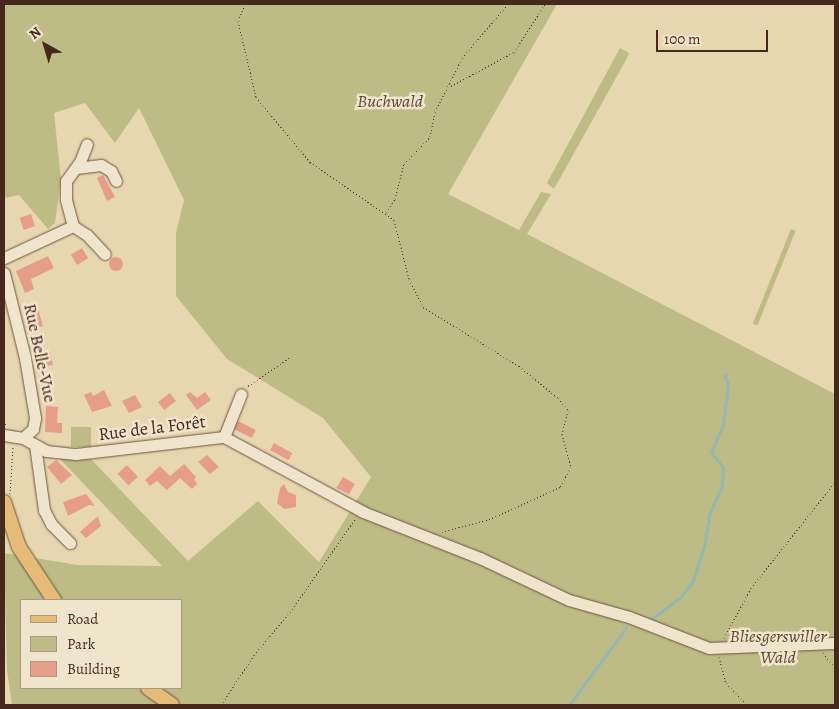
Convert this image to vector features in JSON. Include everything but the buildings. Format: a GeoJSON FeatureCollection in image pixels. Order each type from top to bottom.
{"type":"FeatureCollection","features":[{"type":"Feature","properties":{"kind":"main road"},"geometry":{"type":"LineString","coordinates":[[7,502],[19,547],[53,599]]}},
{"type":"Feature","properties":{"kind":"main road"},"geometry":{"type":"LineString","coordinates":[[149,689],[172,705]]}},
{"type":"Feature","properties":{"kind":"street"},"geometry":{"type":"LineString","coordinates":[[87,144],[76,168],[66,181],[66,199],[73,226],[105,254]]}},
{"type":"Feature","properties":{"kind":"street"},"geometry":{"type":"LineString","coordinates":[[76,168],[101,165],[111,171],[116,181]]}},
{"type":"Feature","properties":{"kind":"street"},"geometry":{"type":"LineString","coordinates":[[4,258],[73,226]]}},
{"type":"Feature","properties":{"kind":"street","name":"Rue Belle-Vue"},"geometry":{"type":"LineString","coordinates":[[4,273],[25,358],[35,418],[33,430],[23,438]]}},
{"type":"Feature","properties":{"kind":"street"},"geometry":{"type":"LineString","coordinates":[[224,437],[241,394]]}},
{"type":"Feature","properties":{"kind":"street","name":"Rue de la Forêt"},"geometry":{"type":"LineString","coordinates":[[6,434],[23,438],[46,451],[76,454],[224,437],[360,511],[480,558],[569,600],[629,617],[717,650]]}},
{"type":"Feature","properties":{"kind":"street"},"geometry":{"type":"LineString","coordinates":[[35,445],[44,510],[51,524],[70,543]]}},
{"type":"Feature","properties":{"kind":"street"},"geometry":{"type":"LineString","coordinates":[[717,650],[835,643]]}},
{"type":"Feature","properties":{"kind":"path"},"geometry":{"type":"LineString","coordinates":[[245,4],[238,21],[256,97],[310,162],[394,220],[410,279],[423,307],[519,366],[558,398],[568,410],[562,434],[572,461],[567,479],[560,487],[490,519],[423,536]]}},
{"type":"Feature","properties":{"kind":"path"},"geometry":{"type":"LineString","coordinates":[[385,213],[395,199],[404,164],[430,137],[435,112],[473,42],[492,26],[508,4]]}},
{"type":"Feature","properties":{"kind":"path"},"geometry":{"type":"LineString","coordinates":[[450,87],[514,52],[545,4]]}},
{"type":"Feature","properties":{"kind":"path"},"geometry":{"type":"LineString","coordinates":[[241,394],[256,379],[290,357]]}},
{"type":"Feature","properties":{"kind":"path"},"geometry":{"type":"LineString","coordinates":[[4,420],[6,434],[14,452],[7,502]]}},
{"type":"Feature","properties":{"kind":"path"},"geometry":{"type":"LineString","coordinates":[[748,705],[726,682],[717,650],[751,588],[835,482]]}},
{"type":"Feature","properties":{"kind":"path"},"geometry":{"type":"LineString","coordinates":[[221,705],[254,655],[290,612],[360,511]]}},
{"type":"Feature","properties":{"kind":"path"},"geometry":{"type":"LineString","coordinates":[[817,644],[835,668]]}},
{"type":"Feature","properties":{"kind":"green space"},"geometry":{"type":"Polygon","coordinates":[[[4,4],[557,4],[448,194],[519,230],[541,192],[551,194],[527,234],[835,394],[835,705],[12,705],[7,670],[4,553],[78,565],[162,566],[60,459],[91,459],[188,561],[258,501],[319,562],[371,477],[323,418],[227,359],[176,296],[176,233],[184,200],[139,108],[115,143],[85,103],[54,113],[61,179],[55,223],[48,229],[19,195],[4,198],[4,4]]]}},
{"type":"Feature","properties":{"kind":"green space"},"geometry":{"type":"Polygon","coordinates":[[[620,48],[629,53],[626,60],[554,189],[547,183],[620,48]]]}},
{"type":"Feature","properties":{"kind":"green space"},"geometry":{"type":"Polygon","coordinates":[[[791,229],[796,231],[757,325],[753,324],[791,229]]]}},
{"type":"Feature","properties":{"kind":"green space"},"geometry":{"type":"Polygon","coordinates":[[[71,427],[91,427],[91,447],[71,447],[71,427]]]}},
{"type":"Feature","properties":{"kind":"waterway"},"geometry":{"type":"LineString","coordinates":[[649,621],[680,598],[693,581],[704,548],[709,515],[722,486],[723,467],[711,453],[723,425],[728,385],[725,375]]}},
{"type":"Feature","properties":{"kind":"waterway"},"geometry":{"type":"LineString","coordinates":[[569,705],[626,628]]}},
{"type":"Feature","properties":{"kind":"park label","name":"Buchwald"},"geometry":{"type":"Point","coordinates":[390,101]}},
{"type":"Feature","properties":{"kind":"park label","name":"Bliesgerswiller Wald"},"geometry":{"type":"Point","coordinates":[778,648]}}]}
